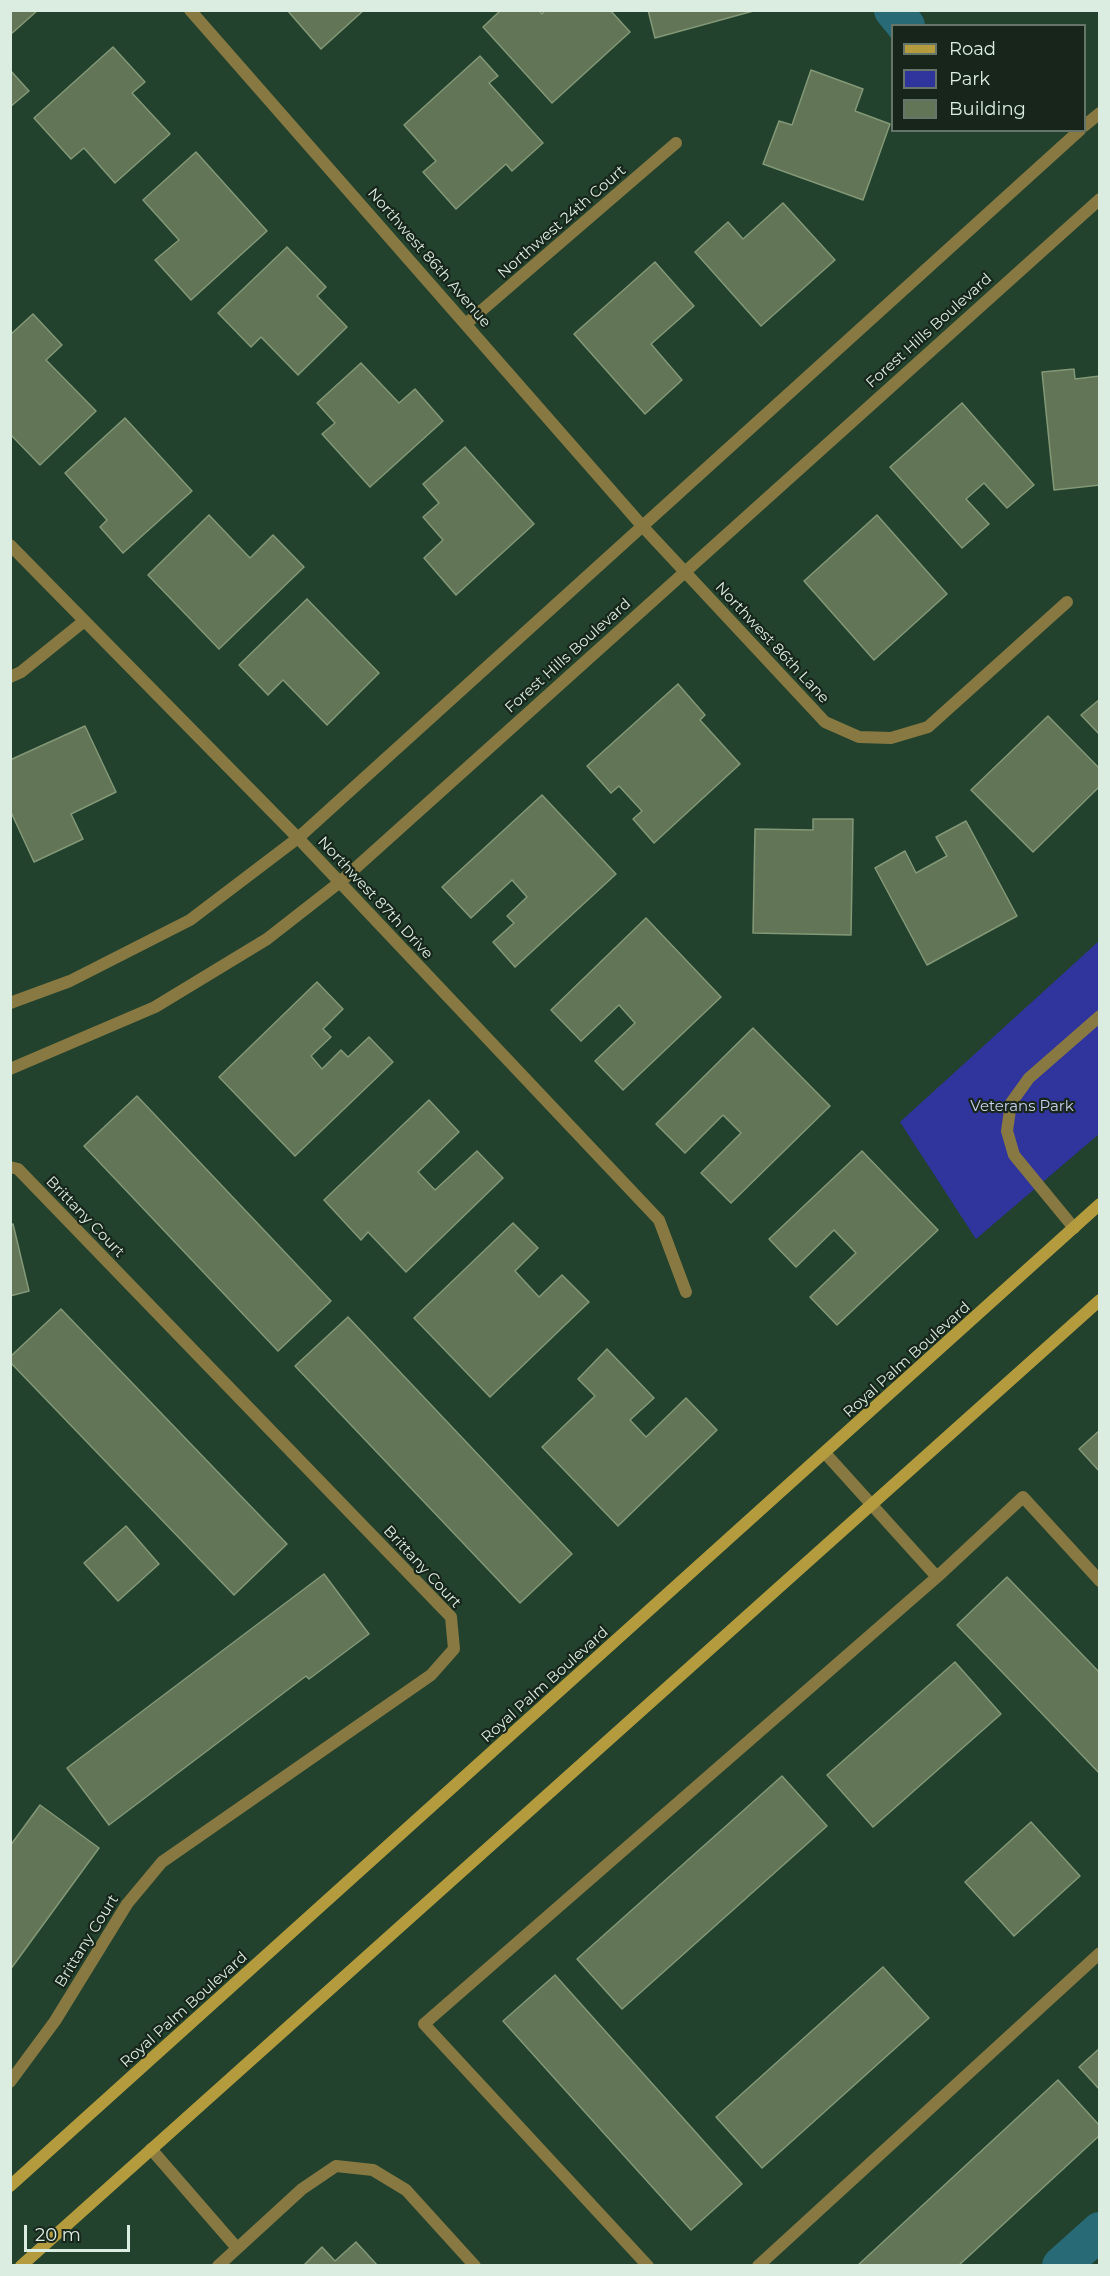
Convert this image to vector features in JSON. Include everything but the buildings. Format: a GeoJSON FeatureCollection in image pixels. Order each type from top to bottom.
{"type":"FeatureCollection","features":[{"type":"Feature","properties":{"kind":"main road","name":"Royal Palm Boulevard"},"geometry":{"type":"LineString","coordinates":[[10,2186],[1100,1204]]}},
{"type":"Feature","properties":{"kind":"main road"},"geometry":{"type":"LineString","coordinates":[[21,2265],[1100,1300]]}},
{"type":"Feature","properties":{"kind":"street","name":"Northwest 86th Avenue"},"geometry":{"type":"LineString","coordinates":[[190,10],[467,323],[644,528]]}},
{"type":"Feature","properties":{"kind":"street"},"geometry":{"type":"LineString","coordinates":[[10,1003],[70,981],[190,920],[298,838],[644,528],[1078,132]]}},
{"type":"Feature","properties":{"kind":"street","name":"Northwest 24th Court"},"geometry":{"type":"LineString","coordinates":[[467,323],[676,143]]}},
{"type":"Feature","properties":{"kind":"street","name":"Forest Hills Boulevard"},"geometry":{"type":"LineString","coordinates":[[10,1069],[155,1007],[267,939],[340,882],[1100,199]]}},
{"type":"Feature","properties":{"kind":"street","name":"Northwest 86th Lane"},"geometry":{"type":"LineString","coordinates":[[644,528],[825,722],[859,737],[891,738],[928,727],[1067,602]]}},
{"type":"Feature","properties":{"kind":"street","name":"Northwest 87th Drive"},"geometry":{"type":"LineString","coordinates":[[10,545],[83,622],[298,838],[659,1220],[686,1292]]}},
{"type":"Feature","properties":{"kind":"street"},"geometry":{"type":"LineString","coordinates":[[10,677],[21,672],[83,622]]}},
{"type":"Feature","properties":{"kind":"street"},"geometry":{"type":"LineString","coordinates":[[1074,1228],[1014,1155],[1007,1131],[1011,1103],[1029,1078],[1100,1017]]}},
{"type":"Feature","properties":{"kind":"street","name":"Brittany Court"},"geometry":{"type":"LineString","coordinates":[[10,1167],[27,1178],[451,1617],[454,1649],[431,1675],[162,1862],[127,1904],[55,2021],[10,2082]]}},
{"type":"Feature","properties":{"kind":"street"},"geometry":{"type":"LineString","coordinates":[[825,1453],[937,1577]]}},
{"type":"Feature","properties":{"kind":"street"},"geometry":{"type":"LineString","coordinates":[[648,2265],[424,2024],[937,1577],[1023,1497],[1100,1581]]}},
{"type":"Feature","properties":{"kind":"street"},"geometry":{"type":"LineString","coordinates":[[758,2265],[1100,1953]]}},
{"type":"Feature","properties":{"kind":"street"},"geometry":{"type":"LineString","coordinates":[[151,2149],[237,2248]]}},
{"type":"Feature","properties":{"kind":"street"},"geometry":{"type":"LineString","coordinates":[[218,2265],[302,2189],[336,2166],[373,2170],[406,2190],[475,2265]]}},
{"type":"Feature","properties":{"kind":"green space","name":"Veterans Park"},"geometry":{"type":"Polygon","coordinates":[[[1099,941],[1099,1134],[976,1239],[900,1122],[1099,941]]]}},
{"type":"Feature","properties":{"kind":"waterway"},"geometry":{"type":"LineString","coordinates":[[893,10],[904,24]]}},
{"type":"Feature","properties":{"kind":"waterway"},"geometry":{"type":"LineString","coordinates":[[1061,2266],[1100,2231]]}}]}
